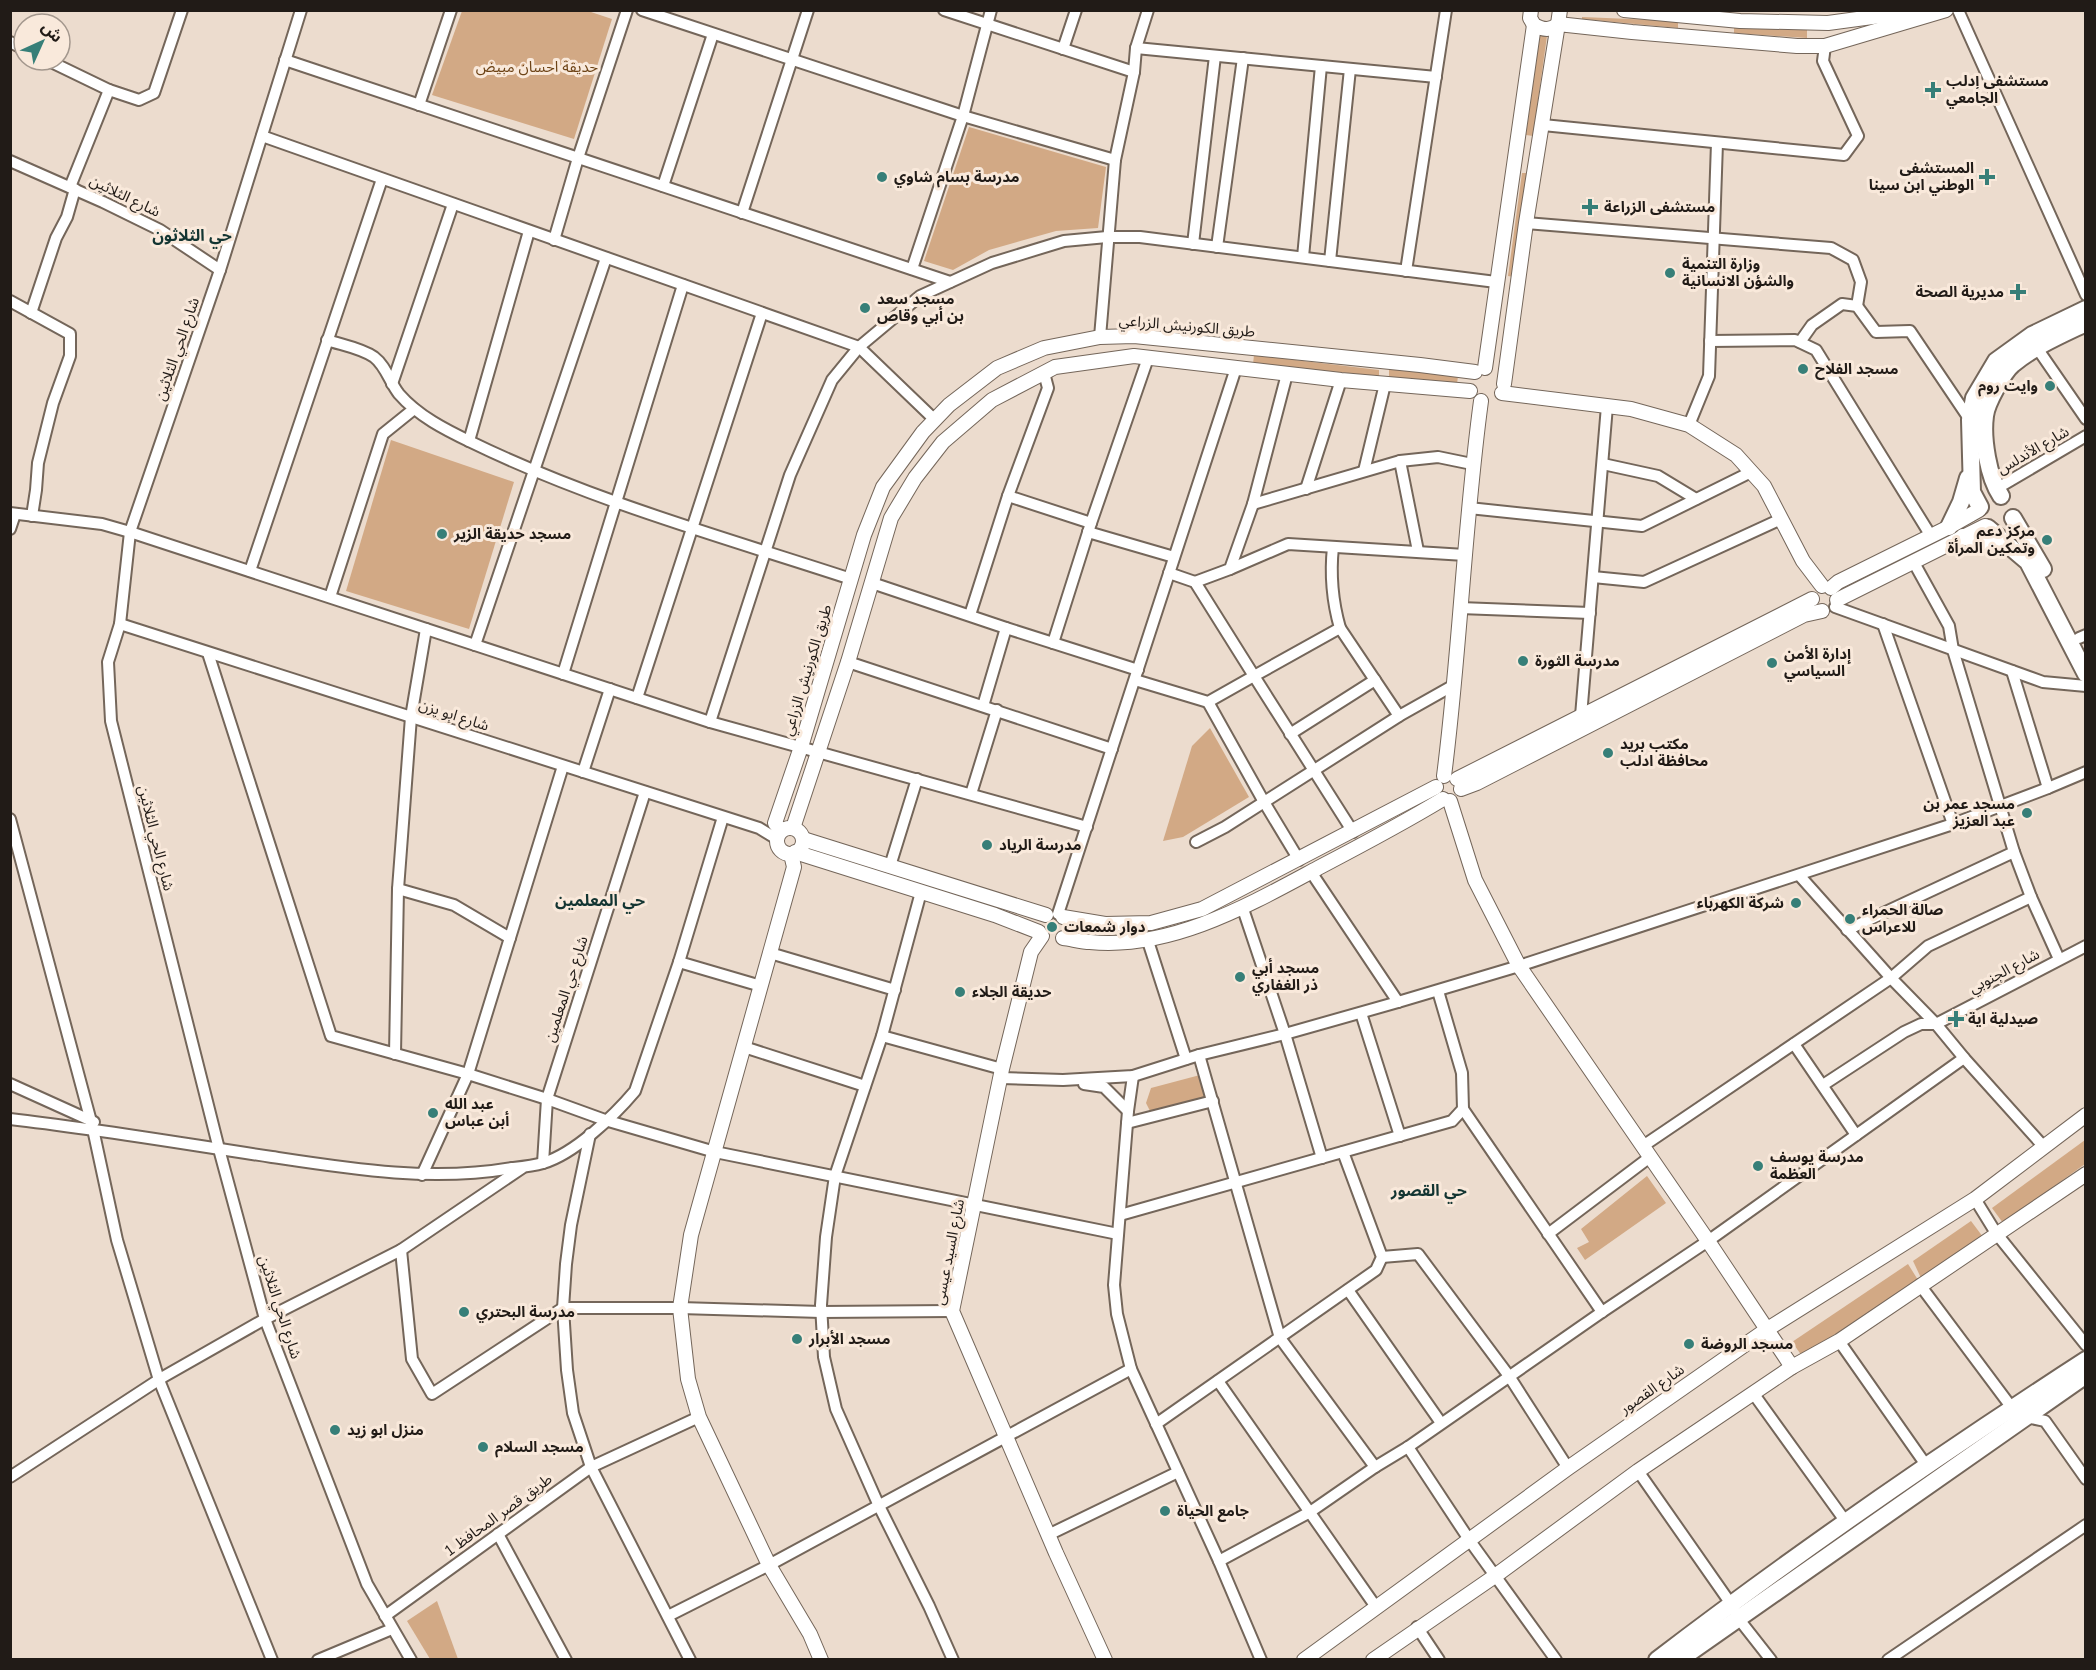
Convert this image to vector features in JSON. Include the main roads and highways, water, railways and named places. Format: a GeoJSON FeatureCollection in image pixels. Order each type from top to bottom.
{"type":"FeatureCollection","features":[{"type":"Feature","properties":{"kind":"main road"},"geometry":{"type":"LineString","coordinates":[[2085,309],[2032,335],[1996,361],[1974,398],[1970,420],[1972,492],[1980,508],[1980,518],[1987,527],[2028,562],[2085,674]]}},
{"type":"Feature","properties":{"kind":"main road"},"geometry":{"type":"LineString","coordinates":[[2083,641],[2013,518],[2011,503],[1998,492],[1986,455],[1985,415],[1997,388],[2011,365],[2037,348],[2085,323]]}},
{"type":"Feature","properties":{"kind":"main road"},"geometry":{"type":"LineString","coordinates":[[1971,469],[1961,502],[1956,532],[2012,547]]}},
{"type":"Feature","properties":{"kind":"main road"},"geometry":{"type":"LineString","coordinates":[[1980,508],[1986,499],[1998,492]]}},
{"type":"Feature","properties":{"kind":"main road"},"geometry":{"type":"LineString","coordinates":[[1987,527],[2002,529],[2008,526],[2013,518]]}},
{"type":"Feature","properties":{"kind":"main road"},"geometry":{"type":"LineString","coordinates":[[1679,1659],[1734,1611],[1846,1522],[1926,1465],[2085,1360]]}},
{"type":"Feature","properties":{"kind":"main road"},"geometry":{"type":"LineString","coordinates":[[1657,1659],[1734,1611],[2026,1417],[2085,1375]]}},
{"type":"Feature","properties":{"kind":"place","name":"مستشفى إدلب الجامعي"},"geometry":{"type":"Point","coordinates":[1933,90]}},
{"type":"Feature","properties":{"kind":"place","name":"مدرسة بسام شاوي"},"geometry":{"type":"Point","coordinates":[882,177]}},
{"type":"Feature","properties":{"kind":"place","name":"المستشفى الوطني ابن سينا"},"geometry":{"type":"Point","coordinates":[1987,177]}},
{"type":"Feature","properties":{"kind":"place","name":"مستشفى الزراعة"},"geometry":{"type":"Point","coordinates":[1590,207]}},
{"type":"Feature","properties":{"kind":"place","name":"وزارة التنمية والشؤن الانسانية"},"geometry":{"type":"Point","coordinates":[1670,273]}},
{"type":"Feature","properties":{"kind":"place","name":"مديرية الصحة"},"geometry":{"type":"Point","coordinates":[2018,292]}},
{"type":"Feature","properties":{"kind":"place","name":"مسجد سعد بن أبي وقاص"},"geometry":{"type":"Point","coordinates":[865,308]}},
{"type":"Feature","properties":{"kind":"place","name":"مسجد الفلاح"},"geometry":{"type":"Point","coordinates":[1803,369]}},
{"type":"Feature","properties":{"kind":"place","name":"وايت روم"},"geometry":{"type":"Point","coordinates":[2050,386]}},
{"type":"Feature","properties":{"kind":"place","name":"مسجد حديقة الزير"},"geometry":{"type":"Point","coordinates":[442,534]}},
{"type":"Feature","properties":{"kind":"place","name":"مركز دعم وتمكين المرأة"},"geometry":{"type":"Point","coordinates":[2047,540]}},
{"type":"Feature","properties":{"kind":"place","name":"مدرسة الثورة"},"geometry":{"type":"Point","coordinates":[1523,661]}},
{"type":"Feature","properties":{"kind":"place","name":"إدارة الأمن السياسي"},"geometry":{"type":"Point","coordinates":[1772,663]}},
{"type":"Feature","properties":{"kind":"place","name":"مكتب بريد محافظة ادلب"},"geometry":{"type":"Point","coordinates":[1608,753]}},
{"type":"Feature","properties":{"kind":"place","name":"مسجد عمر بن عبد العزيز"},"geometry":{"type":"Point","coordinates":[2027,813]}},
{"type":"Feature","properties":{"kind":"place","name":"مدرسة الرياد"},"geometry":{"type":"Point","coordinates":[987,845]}},
{"type":"Feature","properties":{"kind":"place","name":"شركة الكهرباء"},"geometry":{"type":"Point","coordinates":[1796,903]}},
{"type":"Feature","properties":{"kind":"place","name":"صالة الحمراء للاعراس"},"geometry":{"type":"Point","coordinates":[1850,919]}},
{"type":"Feature","properties":{"kind":"place","name":"دوار شمعات"},"geometry":{"type":"Point","coordinates":[1052,927]}},
{"type":"Feature","properties":{"kind":"place","name":"مسجد أبي ذر الغفاري"},"geometry":{"type":"Point","coordinates":[1240,977]}},
{"type":"Feature","properties":{"kind":"place","name":"حديقة الجلاء"},"geometry":{"type":"Point","coordinates":[960,992]}},
{"type":"Feature","properties":{"kind":"place","name":"صيدلية اية"},"geometry":{"type":"Point","coordinates":[1956,1019]}},
{"type":"Feature","properties":{"kind":"place","name":"عبد الله أبن عباس"},"geometry":{"type":"Point","coordinates":[433,1113]}},
{"type":"Feature","properties":{"kind":"place","name":"مدرسة يوسف العظمة"},"geometry":{"type":"Point","coordinates":[1758,1166]}},
{"type":"Feature","properties":{"kind":"place","name":"مدرسة البحتري"},"geometry":{"type":"Point","coordinates":[464,1312]}},
{"type":"Feature","properties":{"kind":"place","name":"مسجد الأبرار"},"geometry":{"type":"Point","coordinates":[797,1339]}},
{"type":"Feature","properties":{"kind":"place","name":"مسجد الروضة"},"geometry":{"type":"Point","coordinates":[1689,1344]}},
{"type":"Feature","properties":{"kind":"place","name":"منزل ابو زيد"},"geometry":{"type":"Point","coordinates":[335,1430]}},
{"type":"Feature","properties":{"kind":"place","name":"مسجد السلام"},"geometry":{"type":"Point","coordinates":[483,1447]}},
{"type":"Feature","properties":{"kind":"place","name":"جامع الحياة"},"geometry":{"type":"Point","coordinates":[1165,1511]}},
{"type":"Feature","properties":{"kind":"district","name":"حي الثلاثون"},"geometry":{"type":"Point","coordinates":[192,236]}},
{"type":"Feature","properties":{"kind":"district","name":"حي المعلمين"},"geometry":{"type":"Point","coordinates":[600,901]}},
{"type":"Feature","properties":{"kind":"district","name":"حي القصور"},"geometry":{"type":"Point","coordinates":[1429,1191]}},
{"type":"Feature","properties":{"kind":"park label","name":"حديقة احسان مبيض"},"geometry":{"type":"Point","coordinates":[537,67]}}]}
